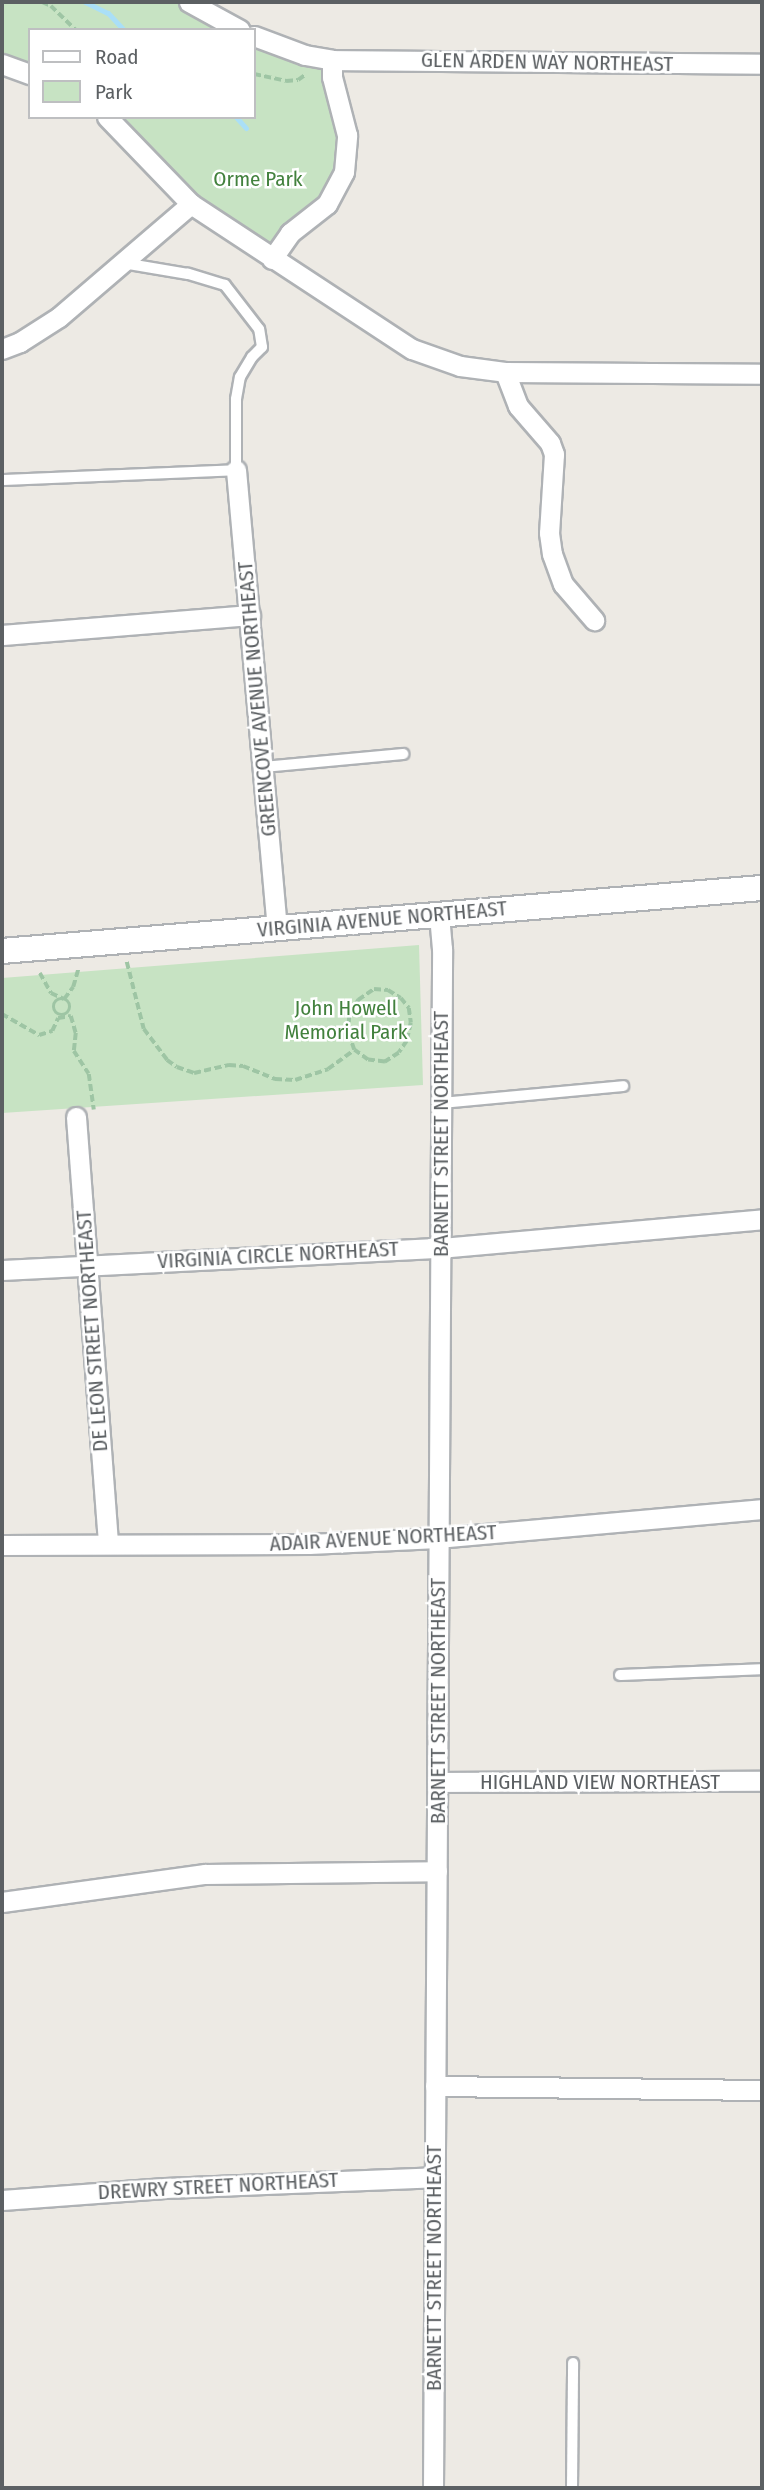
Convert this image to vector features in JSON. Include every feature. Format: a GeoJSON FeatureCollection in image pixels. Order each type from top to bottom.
{"type":"FeatureCollection","features":[{"type":"Feature","properties":{"kind":"street"},"geometry":{"type":"LineString","coordinates":[[189,2],[236,28]]}},
{"type":"Feature","properties":{"kind":"street","name":"GLEN ARDEN WAY NORTHEAST"},"geometry":{"type":"LineString","coordinates":[[256,37],[305,55],[332,61],[762,64]]}},
{"type":"Feature","properties":{"kind":"street"},"geometry":{"type":"LineString","coordinates":[[272,259],[290,233],[327,204],[344,172],[347,135],[332,77],[332,61]]}},
{"type":"Feature","properties":{"kind":"street"},"geometry":{"type":"LineString","coordinates":[[2,64],[28,73]]}},
{"type":"Feature","properties":{"kind":"street"},"geometry":{"type":"LineString","coordinates":[[109,119],[191,204],[412,349],[460,366],[505,372],[762,374]]}},
{"type":"Feature","properties":{"kind":"street"},"geometry":{"type":"LineString","coordinates":[[2,349],[40,331],[191,204]]}},
{"type":"Feature","properties":{"kind":"street"},"geometry":{"type":"LineString","coordinates":[[505,372],[518,405],[550,443],[554,454],[549,533],[552,554],[564,584],[594,620]]}},
{"type":"Feature","properties":{"kind":"street","name":"GREENCOVE AVENUE NORTHEAST"},"geometry":{"type":"LineString","coordinates":[[236,470],[277,928]]}},
{"type":"Feature","properties":{"kind":"street"},"geometry":{"type":"LineString","coordinates":[[2,635],[250,615]]}},
{"type":"Feature","properties":{"kind":"street","name":"VIRGINIA AVENUE NORTHEAST"},"geometry":{"type":"LineString","coordinates":[[2,951],[762,888]]}},
{"type":"Feature","properties":{"kind":"street","name":"BARNETT STREET NORTHEAST"},"geometry":{"type":"LineString","coordinates":[[433,2488],[441,1103],[439,914]]}},
{"type":"Feature","properties":{"kind":"street","name":"DE LEON STREET NORTHEAST"},"geometry":{"type":"LineString","coordinates":[[85,1113],[87,1264],[108,1544]]}},
{"type":"Feature","properties":{"kind":"street","name":"VIRGINIA CIRCLE NORTHEAST"},"geometry":{"type":"LineString","coordinates":[[2,1270],[440,1248],[762,1219]]}},
{"type":"Feature","properties":{"kind":"street","name":"ADAIR AVENUE NORTHEAST"},"geometry":{"type":"LineString","coordinates":[[2,1545],[309,1544],[438,1538],[762,1509]]}},
{"type":"Feature","properties":{"kind":"street","name":"HIGHLAND VIEW NORTHEAST"},"geometry":{"type":"LineString","coordinates":[[437,1782],[762,1781]]}},
{"type":"Feature","properties":{"kind":"street"},"geometry":{"type":"LineString","coordinates":[[2,1902],[205,1874],[437,1871]]}},
{"type":"Feature","properties":{"kind":"street"},"geometry":{"type":"LineString","coordinates":[[435,2086],[762,2090]]}},
{"type":"Feature","properties":{"kind":"street","name":"DREWRY STREET NORTHEAST"},"geometry":{"type":"LineString","coordinates":[[2,2200],[165,2188],[435,2177]]}},
{"type":"Feature","properties":{"kind":"lane"},"geometry":{"type":"LineString","coordinates":[[2,480],[236,470],[236,399],[240,377],[252,357],[262,347],[259,328],[225,285],[123,262]]}},
{"type":"Feature","properties":{"kind":"lane"},"geometry":{"type":"LineString","coordinates":[[263,767],[403,754]]}},
{"type":"Feature","properties":{"kind":"lane"},"geometry":{"type":"LineString","coordinates":[[441,1103],[623,1086]]}},
{"type":"Feature","properties":{"kind":"lane"},"geometry":{"type":"LineString","coordinates":[[620,1675],[762,1669]]}},
{"type":"Feature","properties":{"kind":"lane"},"geometry":{"type":"LineString","coordinates":[[572,2488],[573,2363]]}},
{"type":"Feature","properties":{"kind":"path"},"geometry":{"type":"LineString","coordinates":[[42,2],[51,6],[74,28]]}},
{"type":"Feature","properties":{"kind":"path"},"geometry":{"type":"LineString","coordinates":[[256,74],[286,81],[298,80],[304,75],[314,76]]}},
{"type":"Feature","properties":{"kind":"path"},"geometry":{"type":"LineString","coordinates":[[127,962],[144,1029],[167,1060],[177,1067],[194,1073],[229,1065],[243,1066],[275,1079],[295,1080],[328,1069],[354,1051]]}},
{"type":"Feature","properties":{"kind":"path"},"geometry":{"type":"LineString","coordinates":[[78,971],[69,996],[56,1001],[53,1007],[56,1013],[71,1016],[75,1023],[74,1051],[93,1084],[85,1113]]}},
{"type":"Feature","properties":{"kind":"path"},"geometry":{"type":"LineString","coordinates":[[2,1014],[39,1035],[52,1031],[58,1018],[70,1007],[64,999],[51,993],[40,973]]}},
{"type":"Feature","properties":{"kind":"path"},"geometry":{"type":"LineString","coordinates":[[374,989],[388,990],[401,998],[409,1008],[411,1023],[407,1041],[400,1053],[385,1062],[368,1060],[354,1051],[348,1033],[349,1014],[358,1000],[374,989]]}},
{"type":"Feature","properties":{"kind":"green space"},"geometry":{"type":"Polygon","coordinates":[[[2,2],[176,2],[213,28],[28,28],[28,77],[2,65],[2,2]]]}},
{"type":"Feature","properties":{"kind":"green space","name":"Orme Park"},"geometry":{"type":"Polygon","coordinates":[[[256,44],[321,66],[340,119],[335,195],[261,261],[117,119],[256,119],[256,44]]]}},
{"type":"Feature","properties":{"kind":"green space","name":"John Howell Memorial Park"},"geometry":{"type":"Polygon","coordinates":[[[419,945],[423,1085],[2,1113],[2,978],[419,945]]]}},
{"type":"Feature","properties":{"kind":"waterway"},"geometry":{"type":"LineString","coordinates":[[85,2],[108,13],[122,28]]}},
{"type":"Feature","properties":{"kind":"waterway"},"geometry":{"type":"LineString","coordinates":[[238,119],[246,128]]}}]}
